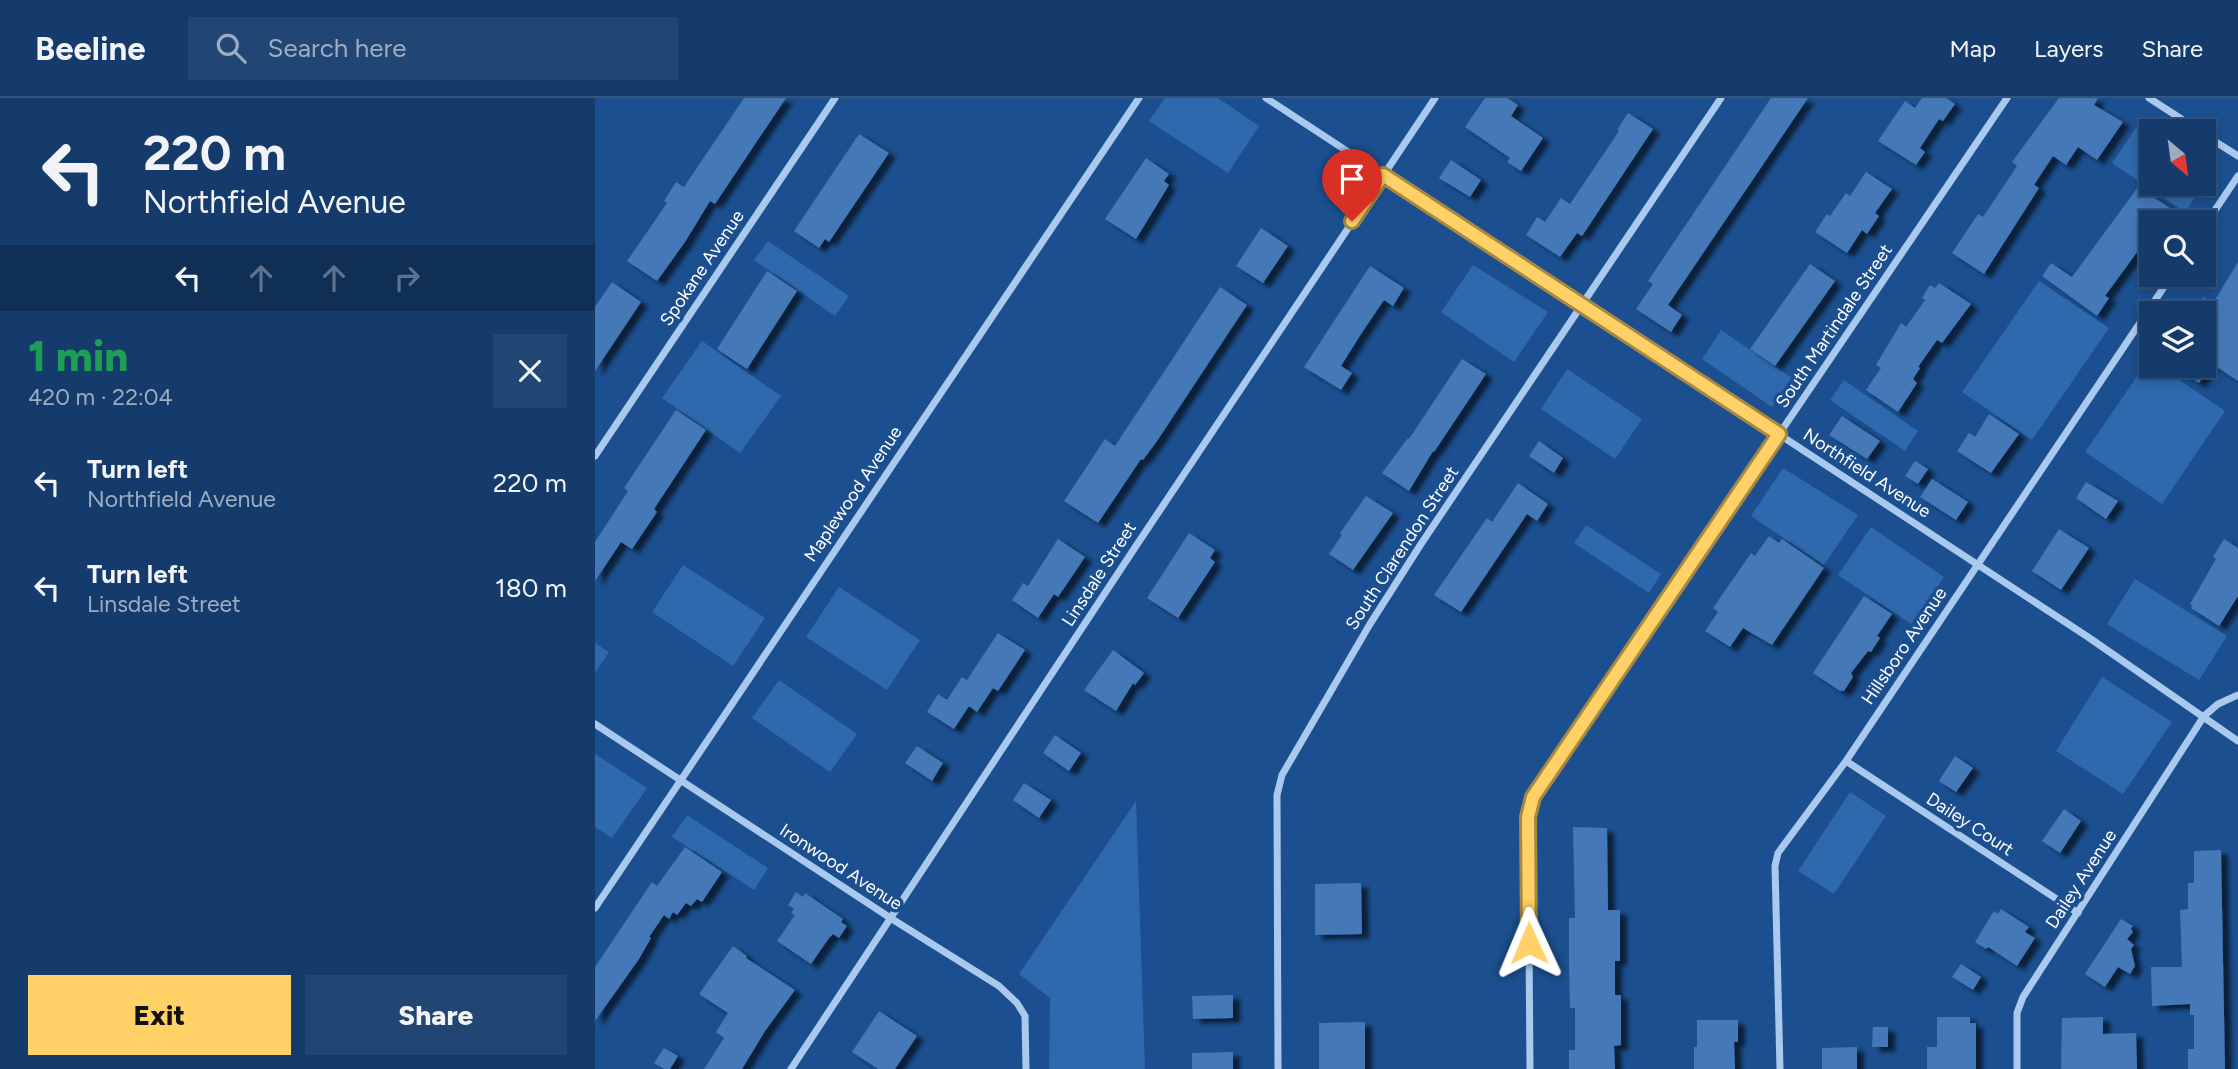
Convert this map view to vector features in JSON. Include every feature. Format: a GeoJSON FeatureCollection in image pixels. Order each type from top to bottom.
{"type":"FeatureCollection","features":[{"type":"Feature","properties":{"kind":"street","name":"Spokane Avenue"},"geometry":{"type":"LineString","coordinates":[[595,456],[835,98]]}},
{"type":"Feature","properties":{"kind":"street","name":"Maplewood Avenue"},"geometry":{"type":"LineString","coordinates":[[595,908],[1139,98]]}},
{"type":"Feature","properties":{"kind":"street","name":"Northfield Avenue"},"geometry":{"type":"LineString","coordinates":[[1266,98],[1977,564],[2238,741]]}},
{"type":"Feature","properties":{"kind":"street","name":"Linsdale Street"},"geometry":{"type":"LineString","coordinates":[[791,1069],[1128,557],[1435,98]]}},
{"type":"Feature","properties":{"kind":"street","name":"South Clarendon Street"},"geometry":{"type":"LineString","coordinates":[[1278,1069],[1278,785],[1377,612],[1721,98]]}},
{"type":"Feature","properties":{"kind":"street","name":"South Martindale Street"},"geometry":{"type":"LineString","coordinates":[[1530,1069],[1529,807],[1533,797],[2007,98]]}},
{"type":"Feature","properties":{"kind":"street"},"geometry":{"type":"LineString","coordinates":[[2149,98],[2181,119]]}},
{"type":"Feature","properties":{"kind":"street"},"geometry":{"type":"LineString","coordinates":[[2216,142],[2238,156]]}},
{"type":"Feature","properties":{"kind":"street"},"geometry":{"type":"LineString","coordinates":[[2215,210],[2238,176]]}},
{"type":"Feature","properties":{"kind":"street","name":"Hillsboro Avenue"},"geometry":{"type":"LineString","coordinates":[[1780,1069],[1775,866],[1778,853],[1846,761],[2164,287]]}},
{"type":"Feature","properties":{"kind":"street"},"geometry":{"type":"LineString","coordinates":[[2204,716],[2218,704],[2238,695]]}},
{"type":"Feature","properties":{"kind":"street","name":"Dailey Avenue"},"geometry":{"type":"LineString","coordinates":[[2017,1069],[2016,1024],[2023,997],[2204,716]]}},
{"type":"Feature","properties":{"kind":"street","name":"Ironwood Avenue"},"geometry":{"type":"LineString","coordinates":[[595,724],[999,986],[1017,1003],[1025,1016],[1026,1066]]}},
{"type":"Feature","properties":{"kind":"street","name":"Dailey Court"},"geometry":{"type":"LineString","coordinates":[[1846,761],[2078,913]]}},
{"type":"Feature","properties":{"kind":"shaded area"},"geometry":{"type":"Polygon","coordinates":[[[1165,98],[1218,98],[1259,126],[1228,173],[1149,121],[1165,98]]]}},
{"type":"Feature","properties":{"kind":"shaded area"},"geometry":{"type":"Polygon","coordinates":[[[2139,123],[2139,181],[2112,163],[2139,123]]]}},
{"type":"Feature","properties":{"kind":"shaded area"},"geometry":{"type":"Polygon","coordinates":[[[2161,196],[2196,196],[2186,210],[2182,210],[2161,196]]]}},
{"type":"Feature","properties":{"kind":"shaded area"},"geometry":{"type":"Polygon","coordinates":[[[768,241],[849,296],[835,316],[754,260],[768,241]]]}},
{"type":"Feature","properties":{"kind":"shaded area"},"geometry":{"type":"Polygon","coordinates":[[[1473,265],[1548,312],[1514,362],[1441,312],[1473,265]]]}},
{"type":"Feature","properties":{"kind":"shaded area"},"geometry":{"type":"Polygon","coordinates":[[[2039,281],[2109,328],[2032,440],[1962,392],[2039,281]]]}},
{"type":"Feature","properties":{"kind":"shaded area"},"geometry":{"type":"Polygon","coordinates":[[[1721,330],[1792,378],[1772,407],[1702,359],[1721,330]]]}},
{"type":"Feature","properties":{"kind":"shaded area"},"geometry":{"type":"Polygon","coordinates":[[[702,341],[781,396],[740,453],[662,398],[702,341]]]}},
{"type":"Feature","properties":{"kind":"shaded area"},"geometry":{"type":"Polygon","coordinates":[[[1567,369],[1642,419],[1615,459],[1541,409],[1567,369]]]}},
{"type":"Feature","properties":{"kind":"shaded area"},"geometry":{"type":"Polygon","coordinates":[[[2139,374],[2139,378],[2177,378],[2225,411],[2162,504],[2085,452],[2139,374]]]}},
{"type":"Feature","properties":{"kind":"shaded area"},"geometry":{"type":"Polygon","coordinates":[[[1844,380],[1918,431],[1905,451],[1830,400],[1844,380]]]}},
{"type":"Feature","properties":{"kind":"shaded area"},"geometry":{"type":"Polygon","coordinates":[[[1783,468],[1858,515],[1824,565],[1751,516],[1783,468]]]}},
{"type":"Feature","properties":{"kind":"shaded area"},"geometry":{"type":"Polygon","coordinates":[[[1586,525],[1661,574],[1649,593],[1574,543],[1586,525]]]}},
{"type":"Feature","properties":{"kind":"shaded area"},"geometry":{"type":"Polygon","coordinates":[[[1871,527],[1944,577],[1911,624],[1838,575],[1871,527]]]}},
{"type":"Feature","properties":{"kind":"shaded area"},"geometry":{"type":"Polygon","coordinates":[[[683,565],[765,618],[733,666],[652,612],[683,565]]]}},
{"type":"Feature","properties":{"kind":"shaded area"},"geometry":{"type":"Polygon","coordinates":[[[2135,579],[2227,636],[2199,680],[2107,624],[2135,579]]]}},
{"type":"Feature","properties":{"kind":"shaded area"},"geometry":{"type":"Polygon","coordinates":[[[839,587],[920,640],[887,690],[806,637],[839,587]]]}},
{"type":"Feature","properties":{"kind":"shaded area"},"geometry":{"type":"Polygon","coordinates":[[[595,643],[609,652],[595,673],[595,643]]]}},
{"type":"Feature","properties":{"kind":"shaded area"},"geometry":{"type":"Polygon","coordinates":[[[2102,677],[2172,722],[2123,794],[2056,751],[2102,677]]]}},
{"type":"Feature","properties":{"kind":"shaded area"},"geometry":{"type":"Polygon","coordinates":[[[779,680],[857,734],[830,772],[752,718],[779,680]]]}},
{"type":"Feature","properties":{"kind":"shaded area"},"geometry":{"type":"Polygon","coordinates":[[[595,754],[647,788],[612,838],[595,827],[595,754]]]}},
{"type":"Feature","properties":{"kind":"shaded area"},"geometry":{"type":"Polygon","coordinates":[[[1850,792],[1886,816],[1834,894],[1798,871],[1850,792]]]}},
{"type":"Feature","properties":{"kind":"shaded area"},"geometry":{"type":"Polygon","coordinates":[[[1136,801],[1145,1069],[1049,1069],[1050,998],[1019,974],[1136,801]]]}},
{"type":"Feature","properties":{"kind":"shaded area"},"geometry":{"type":"Polygon","coordinates":[[[687,815],[768,868],[754,890],[672,837],[687,815]]]}},
{"type":"Feature","properties":{"kind":"building"},"geometry":{"type":"Polygon","coordinates":[[[744,98],[786,98],[715,204],[710,201],[657,281],[627,261],[667,203],[664,201],[676,182],[684,187],[744,98]]]}},
{"type":"Feature","properties":{"kind":"building"},"geometry":{"type":"Polygon","coordinates":[[[1485,98],[1507,98],[1518,105],[1511,116],[1543,138],[1521,171],[1507,162],[1510,158],[1465,127],[1485,98]]]}},
{"type":"Feature","properties":{"kind":"building"},"geometry":{"type":"Polygon","coordinates":[[[1771,98],[1808,98],[1668,305],[1682,315],[1671,332],[1636,309],[1653,284],[1648,281],[1771,98]]]}},
{"type":"Feature","properties":{"kind":"building"},"geometry":{"type":"Polygon","coordinates":[[[1922,98],[1946,98],[1955,104],[1943,121],[1939,119],[1920,148],[1925,152],[1916,165],[1878,141],[1905,101],[1915,108],[1922,98]]]}},
{"type":"Feature","properties":{"kind":"building"},"geometry":{"type":"Polygon","coordinates":[[[2059,98],[2098,98],[2094,105],[2123,122],[2097,160],[2078,147],[2066,165],[2053,156],[2034,185],[2039,188],[1984,274],[1952,253],[1978,214],[1983,217],[2017,166],[2012,162],[2059,98]]]}},
{"type":"Feature","properties":{"kind":"building"},"geometry":{"type":"Polygon","coordinates":[[[1628,113],[1653,129],[1582,236],[1577,233],[1560,257],[1526,235],[1537,217],[1545,222],[1561,198],[1570,204],[1628,113]]]}},
{"type":"Feature","properties":{"kind":"building"},"geometry":{"type":"Polygon","coordinates":[[[859,134],[889,153],[829,242],[825,239],[819,248],[794,231],[859,134]]]}},
{"type":"Feature","properties":{"kind":"building"},"geometry":{"type":"Polygon","coordinates":[[[1146,158],[1169,174],[1164,181],[1169,185],[1136,239],[1105,219],[1146,158]]]}},
{"type":"Feature","properties":{"kind":"building"},"geometry":{"type":"Polygon","coordinates":[[[1451,160],[1481,180],[1470,197],[1439,178],[1451,160]]]}},
{"type":"Feature","properties":{"kind":"building"},"geometry":{"type":"Polygon","coordinates":[[[1866,172],[1892,189],[1875,213],[1879,216],[1867,234],[1862,230],[1847,253],[1815,232],[1846,193],[1850,196],[1866,172]]]}},
{"type":"Feature","properties":{"kind":"building"},"geometry":{"type":"Polygon","coordinates":[[[2138,187],[2139,196],[2152,196],[2170,208],[2139,210],[2139,249],[2105,296],[2109,298],[2097,316],[2042,276],[2051,263],[2072,277],[2138,187]]]}},
{"type":"Feature","properties":{"kind":"building"},"geometry":{"type":"Polygon","coordinates":[[[1261,228],[1288,246],[1263,283],[1236,266],[1261,228]]]}},
{"type":"Feature","properties":{"kind":"building"},"geometry":{"type":"Polygon","coordinates":[[[2238,262],[2238,381],[2216,367],[2214,301],[2238,262]]]}},
{"type":"Feature","properties":{"kind":"building"},"geometry":{"type":"Polygon","coordinates":[[[1810,264],[1835,281],[1775,366],[1750,349],[1810,264]]]}},
{"type":"Feature","properties":{"kind":"building"},"geometry":{"type":"Polygon","coordinates":[[[1370,266],[1404,288],[1393,306],[1384,300],[1341,366],[1352,373],[1341,390],[1304,367],[1370,266]]]}},
{"type":"Feature","properties":{"kind":"building"},"geometry":{"type":"Polygon","coordinates":[[[767,271],[797,291],[747,369],[717,349],[767,271]]]}},
{"type":"Feature","properties":{"kind":"building"},"geometry":{"type":"Polygon","coordinates":[[[612,282],[641,302],[595,371],[595,307],[612,282]]]}},
{"type":"Feature","properties":{"kind":"building"},"geometry":{"type":"Polygon","coordinates":[[[1939,283],[1971,304],[1942,343],[1937,340],[1918,367],[1920,368],[1913,379],[1917,383],[1898,412],[1866,390],[1881,368],[1876,365],[1901,323],[1906,327],[1925,300],[1922,298],[1930,285],[1935,288],[1939,283]]]}},
{"type":"Feature","properties":{"kind":"building"},"geometry":{"type":"Polygon","coordinates":[[[1220,287],[1247,305],[1157,441],[1143,460],[1141,459],[1098,523],[1064,501],[1105,439],[1115,446],[1220,287]]]}},
{"type":"Feature","properties":{"kind":"building"},"geometry":{"type":"Polygon","coordinates":[[[1462,359],[1486,374],[1409,491],[1382,473],[1409,439],[1462,359]]]}},
{"type":"Feature","properties":{"kind":"building"},"geometry":{"type":"Polygon","coordinates":[[[676,410],[706,430],[654,509],[657,512],[632,549],[621,542],[595,581],[595,542],[628,491],[624,488],[676,410]]]}},
{"type":"Feature","properties":{"kind":"building"},"geometry":{"type":"Polygon","coordinates":[[[1989,414],[2019,434],[1991,473],[1957,451],[1969,433],[1975,437],[1989,414]]]}},
{"type":"Feature","properties":{"kind":"building"},"geometry":{"type":"Polygon","coordinates":[[[1842,416],[1880,441],[1867,459],[1829,435],[1842,416]]]}},
{"type":"Feature","properties":{"kind":"building"},"geometry":{"type":"Polygon","coordinates":[[[1539,441],[1563,458],[1554,473],[1529,456],[1539,441]]]}},
{"type":"Feature","properties":{"kind":"building"},"geometry":{"type":"Polygon","coordinates":[[[1915,461],[1928,469],[1918,484],[1905,476],[1915,461]]]}},
{"type":"Feature","properties":{"kind":"building"},"geometry":{"type":"Polygon","coordinates":[[[1932,479],[1968,502],[1956,520],[1920,497],[1932,479]]]}},
{"type":"Feature","properties":{"kind":"building"},"geometry":{"type":"Polygon","coordinates":[[[2086,482],[2118,501],[2106,519],[2076,498],[2086,482]]]}},
{"type":"Feature","properties":{"kind":"building"},"geometry":{"type":"Polygon","coordinates":[[[1518,483],[1548,504],[1537,521],[1527,514],[1461,612],[1434,595],[1487,518],[1492,522],[1518,483]]]}},
{"type":"Feature","properties":{"kind":"building"},"geometry":{"type":"Polygon","coordinates":[[[1366,496],[1393,513],[1353,570],[1329,554],[1366,496]]]}},
{"type":"Feature","properties":{"kind":"building"},"geometry":{"type":"Polygon","coordinates":[[[2059,529],[2089,548],[2061,590],[2032,571],[2059,529]]]}},
{"type":"Feature","properties":{"kind":"building"},"geometry":{"type":"Polygon","coordinates":[[[1189,533],[1215,550],[1210,558],[1215,562],[1178,618],[1147,598],[1189,533]]]}},
{"type":"Feature","properties":{"kind":"building"},"geometry":{"type":"Polygon","coordinates":[[[1769,536],[1779,543],[1782,539],[1824,568],[1772,645],[1743,628],[1730,647],[1705,631],[1718,612],[1713,608],[1751,553],[1755,556],[1769,536]]]}},
{"type":"Feature","properties":{"kind":"building"},"geometry":{"type":"Polygon","coordinates":[[[1058,539],[1085,557],[1058,597],[1054,594],[1038,618],[1012,600],[1023,583],[1028,586],[1058,539]]]}},
{"type":"Feature","properties":{"kind":"building"},"geometry":{"type":"Polygon","coordinates":[[[2224,539],[2238,548],[2238,596],[2219,626],[2191,608],[2193,606],[2190,604],[2216,559],[2213,557],[2224,539]]]}},
{"type":"Feature","properties":{"kind":"building"},"geometry":{"type":"Polygon","coordinates":[[[1864,596],[1892,614],[1877,636],[1880,638],[1871,652],[1868,651],[1851,673],[1853,677],[1844,691],[1840,691],[1813,673],[1864,596]]]}},
{"type":"Feature","properties":{"kind":"building"},"geometry":{"type":"Polygon","coordinates":[[[998,633],[1025,650],[998,691],[993,688],[977,712],[969,706],[954,729],[927,712],[938,694],[947,700],[962,677],[967,680],[998,633]]]}},
{"type":"Feature","properties":{"kind":"building"},"geometry":{"type":"Polygon","coordinates":[[[1113,650],[1144,673],[1135,685],[1133,683],[1116,711],[1084,690],[1113,650]]]}},
{"type":"Feature","properties":{"kind":"building"},"geometry":{"type":"Polygon","coordinates":[[[1055,735],[1081,753],[1069,771],[1043,753],[1055,735]]]}},
{"type":"Feature","properties":{"kind":"building"},"geometry":{"type":"Polygon","coordinates":[[[917,746],[943,763],[932,781],[905,763],[917,746]]]}},
{"type":"Feature","properties":{"kind":"building"},"geometry":{"type":"Polygon","coordinates":[[[1955,756],[1973,768],[1956,792],[1939,781],[1955,756]]]}},
{"type":"Feature","properties":{"kind":"building"},"geometry":{"type":"Polygon","coordinates":[[[1024,783],[1051,800],[1039,818],[1013,800],[1024,783]]]}},
{"type":"Feature","properties":{"kind":"building"},"geometry":{"type":"Polygon","coordinates":[[[2064,809],[2081,821],[2060,853],[2042,841],[2064,809]]]}},
{"type":"Feature","properties":{"kind":"building"},"geometry":{"type":"Polygon","coordinates":[[[1573,827],[1607,828],[1608,910],[1620,910],[1620,961],[1615,961],[1615,995],[1621,995],[1621,1045],[1614,1046],[1615,1069],[1569,1069],[1569,1050],[1575,1050],[1575,1008],[1570,1008],[1569,966],[1569,918],[1575,918],[1573,827]]]}},
{"type":"Feature","properties":{"kind":"building"},"geometry":{"type":"Polygon","coordinates":[[[685,847],[722,872],[702,902],[697,899],[691,906],[686,903],[677,915],[673,912],[669,919],[664,915],[649,937],[651,938],[639,959],[595,1021],[595,967],[652,882],[657,886],[685,847]]]}},
{"type":"Feature","properties":{"kind":"building"},"geometry":{"type":"Polygon","coordinates":[[[2221,850],[2225,1069],[2188,1069],[2188,1049],[2194,1049],[2194,1015],[2190,1015],[2190,1004],[2152,1006],[2151,967],[2182,967],[2180,910],[2188,909],[2188,883],[2194,883],[2194,851],[2221,850]]]}},
{"type":"Feature","properties":{"kind":"building"},"geometry":{"type":"Polygon","coordinates":[[[1361,883],[1362,934],[1315,935],[1315,884],[1361,883]]]}},
{"type":"Feature","properties":{"kind":"building"},"geometry":{"type":"Polygon","coordinates":[[[796,892],[803,897],[805,893],[843,919],[841,922],[847,926],[839,938],[833,934],[829,938],[811,964],[777,941],[795,915],[791,913],[794,909],[788,905],[796,892]]]}},
{"type":"Feature","properties":{"kind":"building"},"geometry":{"type":"Polygon","coordinates":[[[2001,909],[2029,927],[2025,932],[2035,938],[2017,966],[1988,947],[1986,949],[1975,942],[1994,911],[1998,914],[2001,909]]]}},
{"type":"Feature","properties":{"kind":"building"},"geometry":{"type":"Polygon","coordinates":[[[2121,919],[2133,926],[2133,932],[2127,939],[2134,945],[2131,949],[2135,966],[2130,974],[2118,967],[2105,987],[2085,974],[2121,919]]]}},
{"type":"Feature","properties":{"kind":"building"},"geometry":{"type":"Polygon","coordinates":[[[733,946],[747,956],[746,958],[795,990],[742,1069],[704,1069],[724,1038],[716,1032],[728,1013],[699,994],[733,946]]]}},
{"type":"Feature","properties":{"kind":"building"},"geometry":{"type":"Polygon","coordinates":[[[1961,964],[1981,977],[1973,990],[1952,977],[1961,964]]]}},
{"type":"Feature","properties":{"kind":"building"},"geometry":{"type":"Polygon","coordinates":[[[1233,995],[1233,1018],[1193,1019],[1192,996],[1233,995]]]}},
{"type":"Feature","properties":{"kind":"building"},"geometry":{"type":"Polygon","coordinates":[[[879,1011],[917,1036],[895,1069],[878,1069],[852,1052],[879,1011]]]}},
{"type":"Feature","properties":{"kind":"building"},"geometry":{"type":"Polygon","coordinates":[[[1937,1017],[1970,1017],[1970,1023],[1976,1023],[1976,1069],[1927,1069],[1927,1047],[1937,1047],[1937,1017]]]}},
{"type":"Feature","properties":{"kind":"building"},"geometry":{"type":"Polygon","coordinates":[[[2103,1017],[2103,1034],[2136,1033],[2137,1069],[2061,1069],[2062,1018],[2103,1017]]]}},
{"type":"Feature","properties":{"kind":"building"},"geometry":{"type":"Polygon","coordinates":[[[1697,1020],[1738,1020],[1738,1042],[1734,1042],[1735,1069],[1694,1069],[1697,1020]]]}},
{"type":"Feature","properties":{"kind":"building"},"geometry":{"type":"Polygon","coordinates":[[[1365,1022],[1365,1069],[1319,1069],[1319,1023],[1365,1022]]]}},
{"type":"Feature","properties":{"kind":"building"},"geometry":{"type":"Polygon","coordinates":[[[1873,1027],[1888,1027],[1888,1047],[1872,1047],[1873,1027]]]}},
{"type":"Feature","properties":{"kind":"building"},"geometry":{"type":"Polygon","coordinates":[[[1857,1047],[1857,1069],[1822,1069],[1822,1048],[1857,1047]]]}},
{"type":"Feature","properties":{"kind":"building"},"geometry":{"type":"Polygon","coordinates":[[[664,1048],[678,1056],[670,1069],[664,1069],[654,1063],[664,1048]]]}},
{"type":"Feature","properties":{"kind":"building"},"geometry":{"type":"Polygon","coordinates":[[[1233,1052],[1233,1069],[1192,1069],[1192,1053],[1233,1052]]]}},
{"type":"Feature","properties":{"kind":"route"},"geometry":{"type":"LineString","coordinates":[[1352,221],[1383,175],[1779,434],[1533,797],[1528,817],[1529,943]]}}]}
